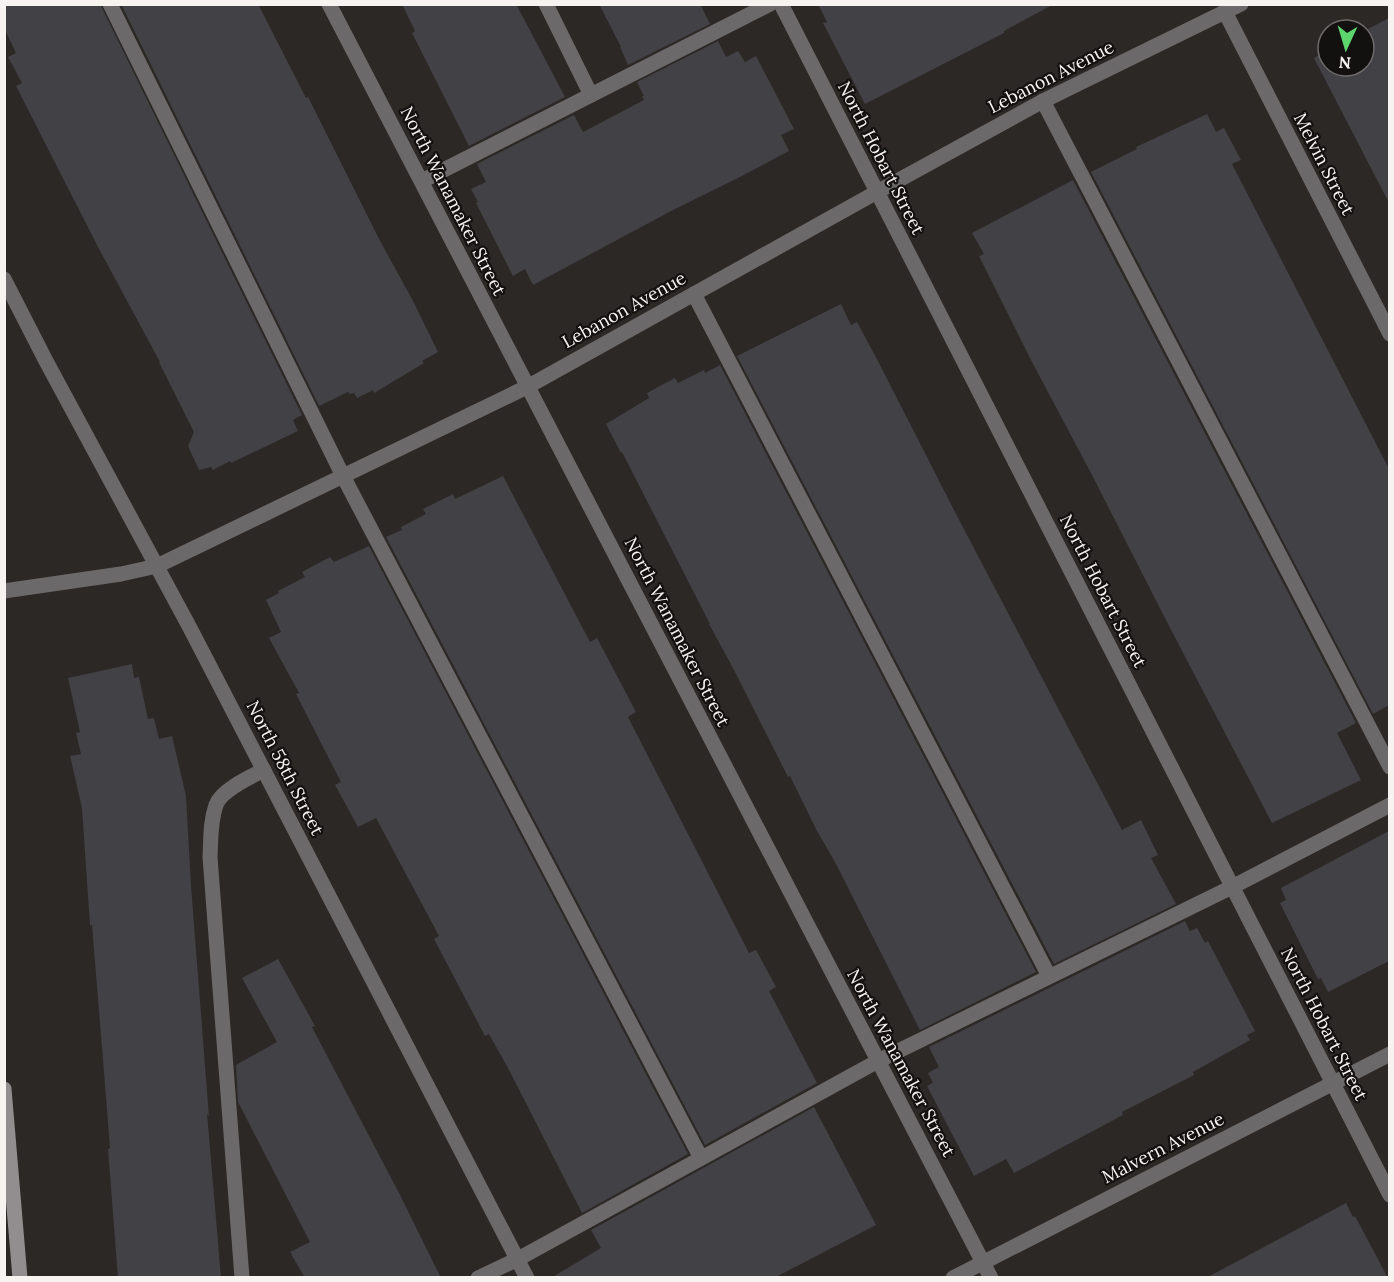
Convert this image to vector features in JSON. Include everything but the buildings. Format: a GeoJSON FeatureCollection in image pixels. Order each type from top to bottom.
{"type":"FeatureCollection","features":[{"type":"Feature","properties":{"kind":"street"},"geometry":{"type":"LineString","coordinates":[[110,4],[343,476],[701,1158]]}},
{"type":"Feature","properties":{"kind":"street","name":"North Wanamaker Street"},"geometry":{"type":"LineString","coordinates":[[329,4],[991,1278]]}},
{"type":"Feature","properties":{"kind":"street"},"geometry":{"type":"LineString","coordinates":[[546,4],[591,95]]}},
{"type":"Feature","properties":{"kind":"street"},"geometry":{"type":"LineString","coordinates":[[422,181],[770,4]]}},
{"type":"Feature","properties":{"kind":"street","name":"North Hobart Street"},"geometry":{"type":"LineString","coordinates":[[781,4],[1389,1195]]}},
{"type":"Feature","properties":{"kind":"street","name":"Lebanon Avenue"},"geometry":{"type":"LineString","coordinates":[[4,591],[121,574],[157,566],[527,387],[1042,101],[1219,8],[1241,4]]}},
{"type":"Feature","properties":{"kind":"street","name":"Melvin Street"},"geometry":{"type":"LineString","coordinates":[[1219,8],[1389,334]]}},
{"type":"Feature","properties":{"kind":"street"},"geometry":{"type":"LineString","coordinates":[[1042,101],[1389,767]]}},
{"type":"Feature","properties":{"kind":"street","name":"North 58th Street"},"geometry":{"type":"LineString","coordinates":[[4,279],[264,770],[527,1278]]}},
{"type":"Feature","properties":{"kind":"street"},"geometry":{"type":"LineString","coordinates":[[694,294],[1049,976]]}},
{"type":"Feature","properties":{"kind":"street"},"geometry":{"type":"LineString","coordinates":[[242,1278],[210,857],[216,803],[232,787],[264,770]]}},
{"type":"Feature","properties":{"kind":"street"},"geometry":{"type":"LineString","coordinates":[[478,1278],[518,1259],[878,1061],[1232,887],[1389,805]]}},
{"type":"Feature","properties":{"kind":"street","name":"Malvern Avenue"},"geometry":{"type":"LineString","coordinates":[[953,1278],[1389,1054]]}},
{"type":"Feature","properties":{"kind":"street"},"geometry":{"type":"LineString","coordinates":[[4,1089],[20,1278]]}}]}
